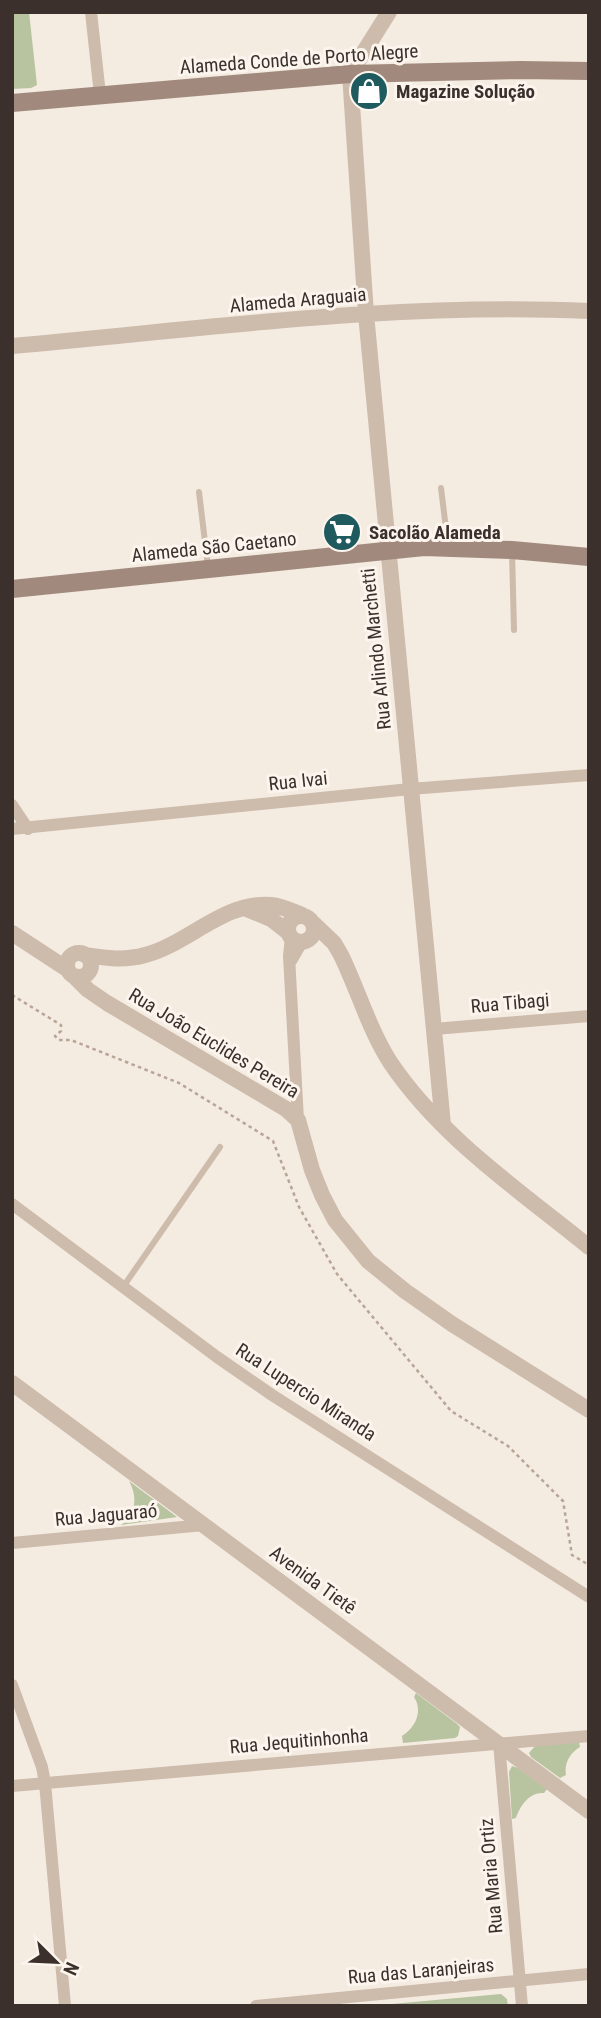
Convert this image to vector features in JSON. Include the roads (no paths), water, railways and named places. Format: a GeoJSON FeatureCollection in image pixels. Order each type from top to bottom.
{"type":"FeatureCollection","features":[{"type":"Feature","properties":{"kind":"main road","name":"Alameda Conde de Porto Alegre"},"geometry":{"type":"LineString","coordinates":[[12,103],[350,74],[589,71]]}},
{"type":"Feature","properties":{"kind":"main road","name":"Alameda São Caetano"},"geometry":{"type":"LineString","coordinates":[[12,589],[387,550],[448,547],[589,557]]}},
{"type":"Feature","properties":{"kind":"street"},"geometry":{"type":"LineString","coordinates":[[91,12],[100,95]]}},
{"type":"Feature","properties":{"kind":"street"},"geometry":{"type":"LineString","coordinates":[[350,74],[389,12]]}},
{"type":"Feature","properties":{"kind":"street","name":"Rua Arlindo Marchetti"},"geometry":{"type":"LineString","coordinates":[[350,74],[366,314],[443,1125]]}},
{"type":"Feature","properties":{"kind":"street","name":"Alameda Araguaia"},"geometry":{"type":"LineString","coordinates":[[12,346],[366,314],[525,308],[589,311]]}},
{"type":"Feature","properties":{"kind":"street","name":"Rua Ivai"},"geometry":{"type":"LineString","coordinates":[[12,830],[410,789],[589,775]]}},
{"type":"Feature","properties":{"kind":"street"},"geometry":{"type":"LineString","coordinates":[[12,805],[28,829]]}},
{"type":"Feature","properties":{"kind":"street"},"geometry":{"type":"LineString","coordinates":[[80,966],[159,951],[219,918],[244,908],[270,905],[308,919],[334,943],[341,955],[389,1060],[443,1125],[502,1178],[589,1247]]}},
{"type":"Feature","properties":{"kind":"street"},"geometry":{"type":"LineString","coordinates":[[244,908],[271,919],[297,938],[329,948],[341,955]]}},
{"type":"Feature","properties":{"kind":"street"},"geometry":{"type":"LineString","coordinates":[[297,938],[314,932],[308,919]]}},
{"type":"Feature","properties":{"kind":"street"},"geometry":{"type":"LineString","coordinates":[[308,919],[290,921],[297,938],[290,964],[298,1120],[312,1171],[335,1220],[368,1261],[405,1291],[452,1324],[589,1410]]}},
{"type":"Feature","properties":{"kind":"street","name":"Rua João Euclides Pereira"},"geometry":{"type":"LineString","coordinates":[[12,933],[42,951],[80,966],[88,990],[276,1103],[298,1120]]}},
{"type":"Feature","properties":{"kind":"street","name":"Rua Tibagi"},"geometry":{"type":"LineString","coordinates":[[434,1029],[589,1016]]}},
{"type":"Feature","properties":{"kind":"street","name":"Rua Lupercio Miranda"},"geometry":{"type":"LineString","coordinates":[[12,1204],[272,1395],[589,1597]]}},
{"type":"Feature","properties":{"kind":"street","name":"Avenida Tietê"},"geometry":{"type":"LineString","coordinates":[[12,1383],[589,1811]]}},
{"type":"Feature","properties":{"kind":"street","name":"Rua Jaguaraó"},"geometry":{"type":"LineString","coordinates":[[12,1543],[204,1525]]}},
{"type":"Feature","properties":{"kind":"street"},"geometry":{"type":"LineString","coordinates":[[12,1685],[38,1754],[45,1783],[65,2006]]}},
{"type":"Feature","properties":{"kind":"street","name":"Rua Jequitinhonha"},"geometry":{"type":"LineString","coordinates":[[12,1786],[589,1736]]}},
{"type":"Feature","properties":{"kind":"street","name":"Rua Maria Ortiz"},"geometry":{"type":"LineString","coordinates":[[499,1743],[522,2006]]}},
{"type":"Feature","properties":{"kind":"street","name":"Rua das Laranjeiras"},"geometry":{"type":"LineString","coordinates":[[256,2006],[589,1974]]}},
{"type":"Feature","properties":{"kind":"lane"},"geometry":{"type":"LineString","coordinates":[[441,488],[448,547]]}},
{"type":"Feature","properties":{"kind":"lane"},"geometry":{"type":"LineString","coordinates":[[199,492],[209,569]]}},
{"type":"Feature","properties":{"kind":"lane"},"geometry":{"type":"LineString","coordinates":[[512,550],[514,631]]}},
{"type":"Feature","properties":{"kind":"lane"},"geometry":{"type":"LineString","coordinates":[[123,1287],[220,1147]]}},
{"type":"Feature","properties":{"kind":"place","name":"Magazine Solução"},"geometry":{"type":"Point","coordinates":[369,91]}},
{"type":"Feature","properties":{"kind":"place","name":"Sacolão Alameda"},"geometry":{"type":"Point","coordinates":[342,532]}}]}
